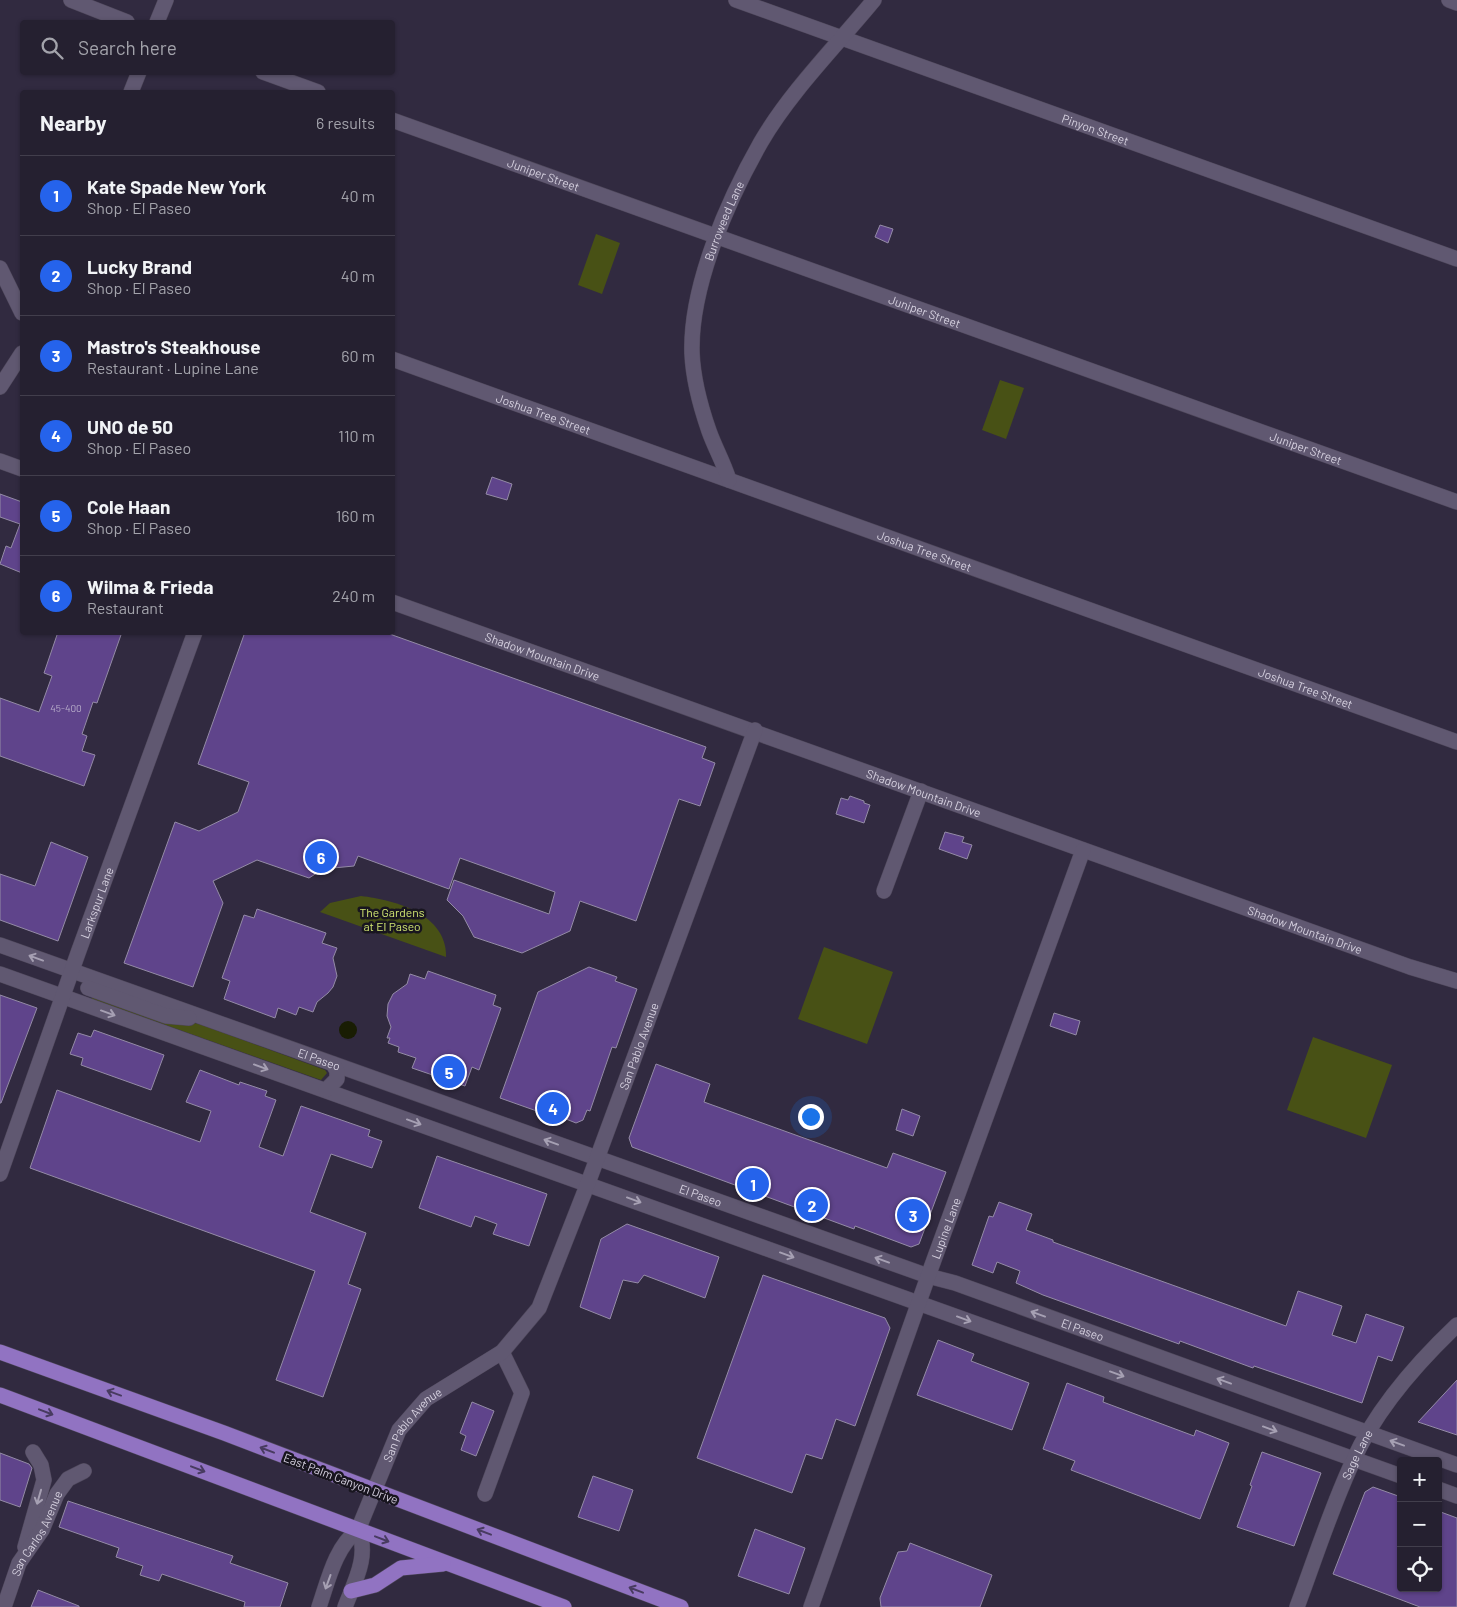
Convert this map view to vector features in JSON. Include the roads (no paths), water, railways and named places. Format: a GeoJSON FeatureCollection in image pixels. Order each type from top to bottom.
{"type":"FeatureCollection","features":[{"type":"Feature","properties":{"kind":"main road","name":"East Palm Canyon Drive"},"geometry":{"type":"LineString","coordinates":[[0,1352],[215,1430],[682,1607]]}},
{"type":"Feature","properties":{"kind":"main road"},"geometry":{"type":"LineString","coordinates":[[0,1395],[564,1607]]}},
{"type":"Feature","properties":{"kind":"main road"},"geometry":{"type":"LineString","coordinates":[[351,1591],[376,1585],[401,1568],[446,1564]]}},
{"type":"Feature","properties":{"kind":"street"},"geometry":{"type":"LineString","coordinates":[[70,0],[123,20]]}},
{"type":"Feature","properties":{"kind":"street"},"geometry":{"type":"LineString","coordinates":[[159,20],[166,0]]}},
{"type":"Feature","properties":{"kind":"street","name":"Pinyon Street"},"geometry":{"type":"LineString","coordinates":[[736,0],[1457,259]]}},
{"type":"Feature","properties":{"kind":"street","name":"Burroweed Lane"},"geometry":{"type":"LineString","coordinates":[[729,480],[722,457],[709,432],[696,380],[692,354],[693,324],[699,289],[717,238],[761,142],[791,100],[874,0]]}},
{"type":"Feature","properties":{"kind":"street"},"geometry":{"type":"LineString","coordinates":[[1449,0],[1457,3]]}},
{"type":"Feature","properties":{"kind":"street"},"geometry":{"type":"LineString","coordinates":[[132,90],[138,75]]}},
{"type":"Feature","properties":{"kind":"street"},"geometry":{"type":"LineString","coordinates":[[271,75],[312,90]]}},
{"type":"Feature","properties":{"kind":"street","name":"Juniper Street"},"geometry":{"type":"LineString","coordinates":[[395,121],[1457,502]]}},
{"type":"Feature","properties":{"kind":"street"},"geometry":{"type":"LineString","coordinates":[[0,268],[20,309]]}},
{"type":"Feature","properties":{"kind":"street"},"geometry":{"type":"LineString","coordinates":[[0,387],[20,356]]}},
{"type":"Feature","properties":{"kind":"street","name":"Joshua Tree Street"},"geometry":{"type":"LineString","coordinates":[[395,360],[1457,742]]}},
{"type":"Feature","properties":{"kind":"street"},"geometry":{"type":"LineString","coordinates":[[0,461],[20,468]]}},
{"type":"Feature","properties":{"kind":"street","name":"Shadow Mountain Drive"},"geometry":{"type":"LineString","coordinates":[[395,603],[755,730],[1410,967],[1457,981]]}},
{"type":"Feature","properties":{"kind":"street","name":"Larkspur Lane"},"geometry":{"type":"LineString","coordinates":[[0,1174],[62,996],[194,635]]}},
{"type":"Feature","properties":{"kind":"street","name":"San Pablo Avenue"},"geometry":{"type":"LineString","coordinates":[[319,1607],[340,1549],[347,1538],[358,1530],[372,1490],[398,1430],[426,1399],[502,1352],[539,1308],[588,1184],[755,730]]}},
{"type":"Feature","properties":{"kind":"street"},"geometry":{"type":"LineString","coordinates":[[884,891],[921,791]]}},
{"type":"Feature","properties":{"kind":"street","name":"Lupine Lane"},"geometry":{"type":"LineString","coordinates":[[811,1607],[918,1303],[1083,850]]}},
{"type":"Feature","properties":{"kind":"street","name":"El Paseo"},"geometry":{"type":"LineString","coordinates":[[0,945],[597,1159],[964,1287],[1457,1465]]}},
{"type":"Feature","properties":{"kind":"street"},"geometry":{"type":"LineString","coordinates":[[0,974],[1397,1475]]}},
{"type":"Feature","properties":{"kind":"street"},"geometry":{"type":"LineString","coordinates":[[88,988],[166,1016],[212,1020]]}},
{"type":"Feature","properties":{"kind":"street"},"geometry":{"type":"LineString","coordinates":[[326,1090],[337,1080],[337,1072],[333,1064]]}},
{"type":"Feature","properties":{"kind":"street"},"geometry":{"type":"LineString","coordinates":[[360,1102],[354,1092],[354,1085],[360,1080],[370,1077]]}},
{"type":"Feature","properties":{"kind":"street","name":"Sage Lane"},"geometry":{"type":"LineString","coordinates":[[1297,1607],[1354,1459],[1368,1434],[1427,1354],[1457,1325]]}},
{"type":"Feature","properties":{"kind":"street"},"geometry":{"type":"LineString","coordinates":[[485,1494],[522,1393],[502,1352]]}},
{"type":"Feature","properties":{"kind":"street"},"geometry":{"type":"LineString","coordinates":[[20,1563],[44,1480],[42,1465],[33,1452]]}},
{"type":"Feature","properties":{"kind":"street","name":"San Carlos Avenue"},"geometry":{"type":"LineString","coordinates":[[4,1607],[7,1576],[20,1563],[42,1530],[57,1494],[68,1479],[84,1471]]}},
{"type":"Feature","properties":{"kind":"street"},"geometry":{"type":"LineString","coordinates":[[1442,1490],[1457,1496]]}},
{"type":"Feature","properties":{"kind":"street"},"geometry":{"type":"LineString","coordinates":[[345,1607],[362,1557],[364,1542],[358,1530]]}},
{"type":"Feature","properties":{"kind":"place","name":"Wilma & Frieda"},"geometry":{"type":"Point","coordinates":[321,857]}},
{"type":"Feature","properties":{"kind":"place","name":"Cole Haan"},"geometry":{"type":"Point","coordinates":[449,1072]}},
{"type":"Feature","properties":{"kind":"place","name":"UNO de 50"},"geometry":{"type":"Point","coordinates":[553,1108]}},
{"type":"Feature","properties":{"kind":"place","name":"Kate Spade New York"},"geometry":{"type":"Point","coordinates":[753,1184]}},
{"type":"Feature","properties":{"kind":"place","name":"Lucky Brand"},"geometry":{"type":"Point","coordinates":[812,1205]}},
{"type":"Feature","properties":{"kind":"place","name":"Mastro's Steakhouse"},"geometry":{"type":"Point","coordinates":[913,1215]}},
{"type":"Feature","properties":{"kind":"park label","name":"The Gardens at El Paseo"},"geometry":{"type":"Point","coordinates":[392,919]}}]}
